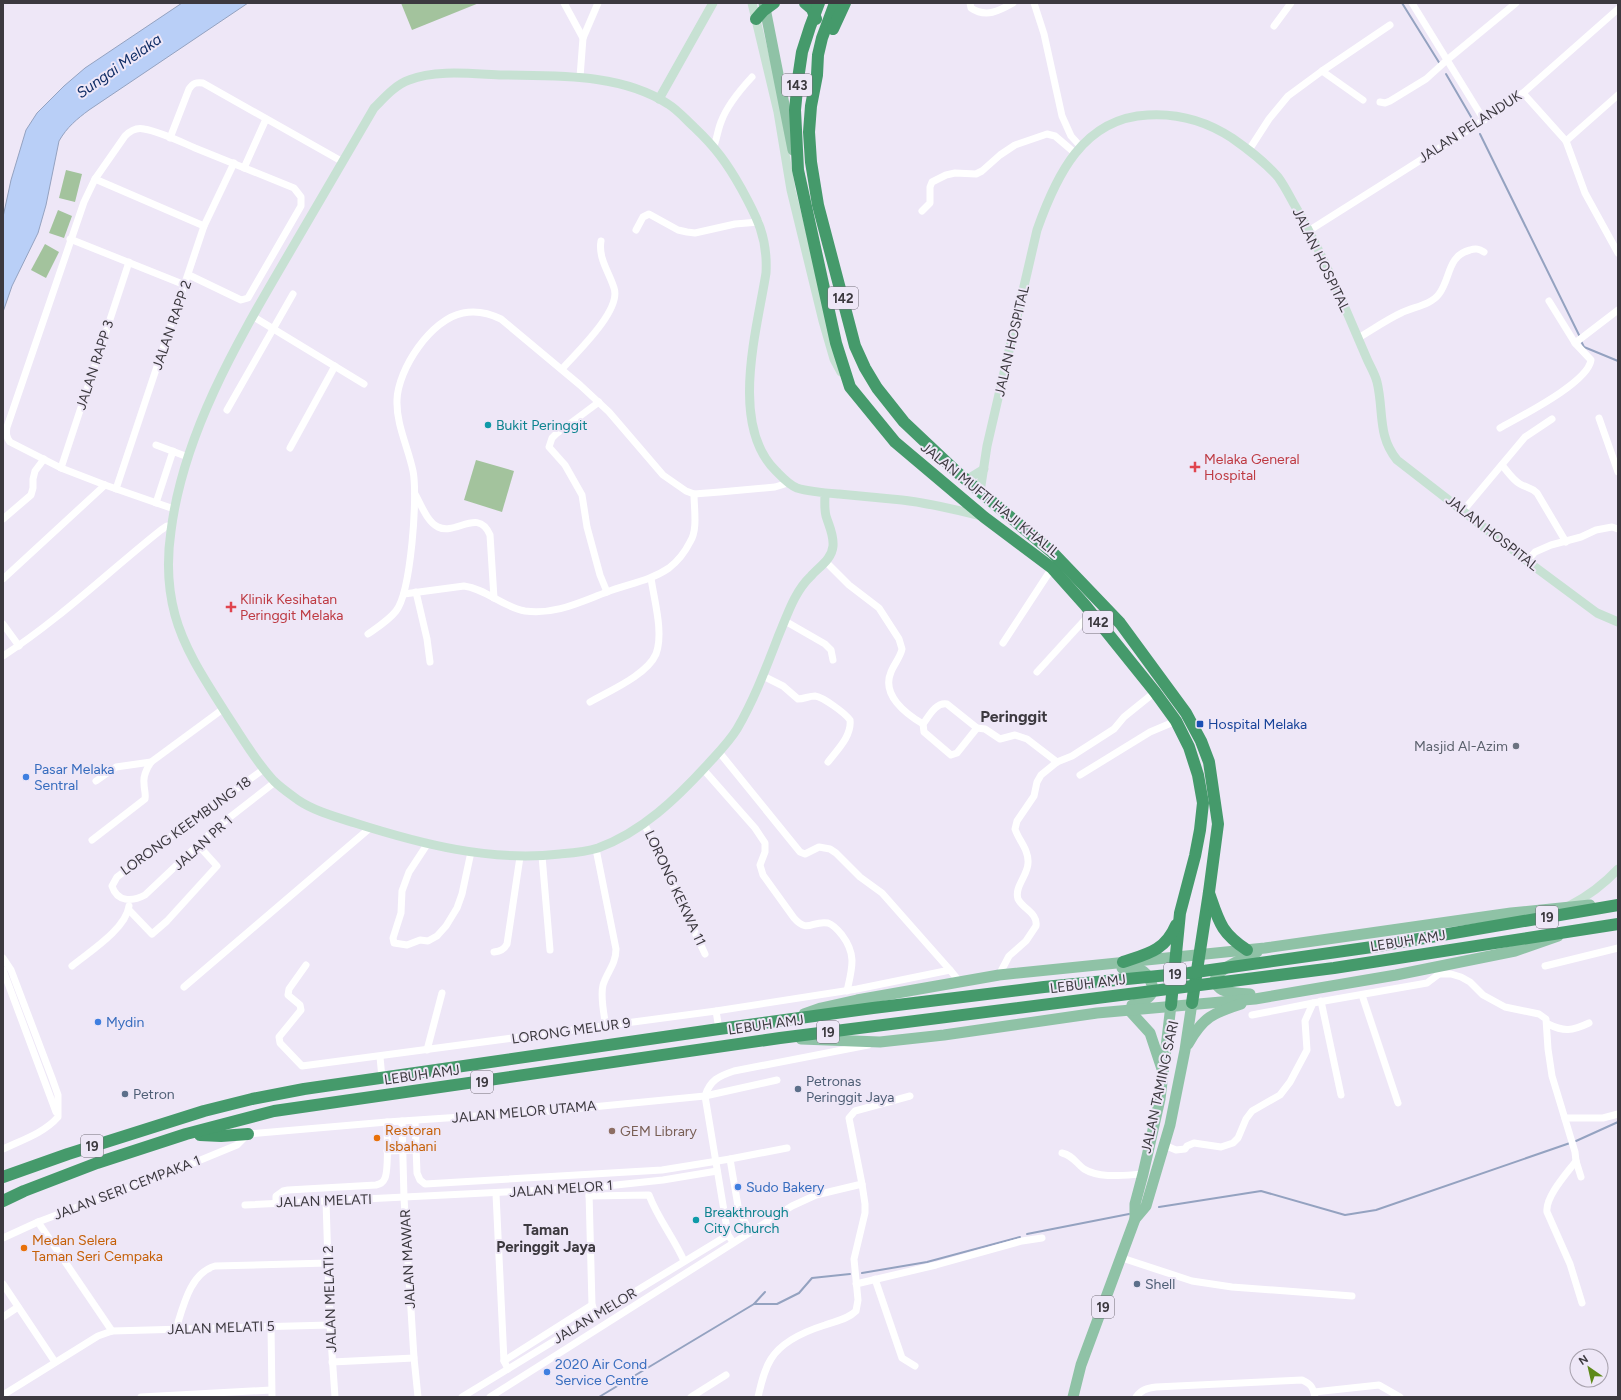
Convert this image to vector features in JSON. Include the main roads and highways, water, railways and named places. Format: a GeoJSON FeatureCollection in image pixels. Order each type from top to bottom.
{"type":"FeatureCollection","features":[{"type":"Feature","properties":{"kind":"highway"},"geometry":{"type":"LineString","coordinates":[[753,8],[763,11],[774,3]]}},
{"type":"Feature","properties":{"kind":"highway"},"geometry":{"type":"LineString","coordinates":[[805,3],[812,9],[816,16],[818,55],[817,75]]}},
{"type":"Feature","properties":{"kind":"highway","name":"143"},"geometry":{"type":"LineString","coordinates":[[798,170],[795,110],[798,79],[802,52],[820,3]]}},
{"type":"Feature","properties":{"kind":"highway"},"geometry":{"type":"LineString","coordinates":[[818,55],[822,38],[835,3]]}},
{"type":"Feature","properties":{"kind":"highway","name":"143"},"geometry":{"type":"LineString","coordinates":[[811,162],[809,132],[811,106],[817,75],[835,25],[845,3]]}},
{"type":"Feature","properties":{"kind":"highway","name":"JALAN MUFTI HAJI KHALIL"},"geometry":{"type":"LineString","coordinates":[[811,162],[818,205],[853,338],[865,368],[877,388],[904,422],[966,480],[1053,553],[1120,623],[1164,682],[1194,727],[1209,762],[1218,824],[1192,1003]]}},
{"type":"Feature","properties":{"kind":"highway","name":"JALAN MUFTI HAJI KHALIL"},"geometry":{"type":"LineString","coordinates":[[798,170],[836,342],[850,387],[896,442],[984,517],[1052,568],[1091,613],[1155,692],[1176,721],[1190,747],[1198,775],[1203,803],[1195,856],[1180,913],[1171,1005]]}},
{"type":"Feature","properties":{"kind":"highway"},"geometry":{"type":"LineString","coordinates":[[1209,892],[1220,925],[1228,935],[1247,950]]}},
{"type":"Feature","properties":{"kind":"highway","name":"LEBUH AMJ"},"geometry":{"type":"LineString","coordinates":[[3,1177],[68,1154],[204,1111],[304,1089],[873,1008],[1044,987],[1197,972],[1372,947],[1618,905]]}},
{"type":"Feature","properties":{"kind":"highway"},"geometry":{"type":"LineString","coordinates":[[1123,962],[1154,951],[1162,946],[1172,933],[1180,913]]}},
{"type":"Feature","properties":{"kind":"highway","name":"LEBUH AMJ"},"geometry":{"type":"LineString","coordinates":[[3,1201],[24,1191],[97,1163],[186,1134],[274,1111],[876,1025],[1334,968],[1618,924]]}},
{"type":"Feature","properties":{"kind":"highway"},"geometry":{"type":"LineString","coordinates":[[186,1134],[220,1136],[248,1134]]}},
{"type":"Feature","properties":{"kind":"main road","name":"142"},"geometry":{"type":"LineString","coordinates":[[764,3],[798,170]]}},
{"type":"Feature","properties":{"kind":"main road"},"geometry":{"type":"LineString","coordinates":[[788,1020],[857,995],[999,975],[1265,948],[1510,913],[1568,907],[1618,905]]}},
{"type":"Feature","properties":{"kind":"main road"},"geometry":{"type":"LineString","coordinates":[[780,1038],[880,1042],[944,1035],[1098,1013],[1192,1003],[1255,999],[1438,971],[1515,951],[1570,931]]}},
{"type":"Feature","properties":{"kind":"main road"},"geometry":{"type":"LineString","coordinates":[[1265,948],[1222,970],[1215,977],[1214,981],[1218,987],[1226,992],[1271,996]]}},
{"type":"Feature","properties":{"kind":"main road"},"geometry":{"type":"LineString","coordinates":[[1072,968],[1134,968],[1142,970],[1149,978],[1153,990],[1150,997],[1144,1001],[1098,1013]]}},
{"type":"Feature","properties":{"kind":"main road"},"geometry":{"type":"LineString","coordinates":[[1185,1050],[1199,1026],[1208,1018],[1220,1011],[1255,999]]}},
{"type":"Feature","properties":{"kind":"main road","name":"JALAN TAMING SARI"},"geometry":{"type":"LineString","coordinates":[[1135,1218],[1146,1206],[1164,1145],[1185,1050],[1192,1003]]}},
{"type":"Feature","properties":{"kind":"main road","name":"JALAN TAMING SARI"},"geometry":{"type":"LineString","coordinates":[[1073,1397],[1081,1365],[1122,1258],[1135,1218],[1135,1204],[1143,1174],[1163,1075],[1171,1005]]}},
{"type":"Feature","properties":{"kind":"main road"},"geometry":{"type":"LineString","coordinates":[[1129,1010],[1141,1021],[1150,1033],[1163,1075]]}},
{"type":"Feature","properties":{"kind":"water","name":"Sungai Melaka"},"geometry":{"type":"Polygon","coordinates":[[[182,3],[248,3],[89,110],[76,120],[65,132],[59,141],[46,205],[38,233],[12,286],[3,312],[3,217],[11,180],[26,130],[37,113],[64,86],[85,68],[182,3]]]}},
{"type":"Feature","properties":{"kind":"waterway"},"geometry":{"type":"LineString","coordinates":[[1402,3],[1440,64]]}},
{"type":"Feature","properties":{"kind":"waterway"},"geometry":{"type":"LineString","coordinates":[[1446,74],[1474,122]]}},
{"type":"Feature","properties":{"kind":"waterway"},"geometry":{"type":"LineString","coordinates":[[1480,134],[1580,337]]}},
{"type":"Feature","properties":{"kind":"waterway"},"geometry":{"type":"LineString","coordinates":[[1581,341],[1584,347],[1618,361]]}},
{"type":"Feature","properties":{"kind":"waterway"},"geometry":{"type":"LineString","coordinates":[[1576,1141],[1618,1122]]}},
{"type":"Feature","properties":{"kind":"waterway"},"geometry":{"type":"LineString","coordinates":[[1159,1207],[1261,1191],[1345,1215],[1376,1210],[1570,1143]]}},
{"type":"Feature","properties":{"kind":"waterway"},"geometry":{"type":"LineString","coordinates":[[1027,1234],[1129,1214]]}},
{"type":"Feature","properties":{"kind":"waterway"},"geometry":{"type":"LineString","coordinates":[[862,1273],[927,1262],[1020,1237]]}},
{"type":"Feature","properties":{"kind":"waterway"},"geometry":{"type":"LineString","coordinates":[[599,1397],[754,1304],[777,1304],[799,1293],[812,1278],[850,1274]]}},
{"type":"Feature","properties":{"kind":"waterway"},"geometry":{"type":"LineString","coordinates":[[754,1304],[765,1292]]}},
{"type":"Feature","properties":{"kind":"place","name":"Bukit Peringgit"},"geometry":{"type":"Point","coordinates":[488,425]}},
{"type":"Feature","properties":{"kind":"place","name":"Melaka General Hospital"},"geometry":{"type":"Point","coordinates":[1195,467]}},
{"type":"Feature","properties":{"kind":"place","name":"Klinik Kesihatan Peringgit Melaka"},"geometry":{"type":"Point","coordinates":[231,607]}},
{"type":"Feature","properties":{"kind":"place","name":"Hospital Melaka"},"geometry":{"type":"Point","coordinates":[1200,724]}},
{"type":"Feature","properties":{"kind":"place","name":"Masjid Al-Azim"},"geometry":{"type":"Point","coordinates":[1516,746]}},
{"type":"Feature","properties":{"kind":"place","name":"Pasar Melaka Sentral"},"geometry":{"type":"Point","coordinates":[26,777]}},
{"type":"Feature","properties":{"kind":"place","name":"Mydin"},"geometry":{"type":"Point","coordinates":[98,1022]}},
{"type":"Feature","properties":{"kind":"place","name":"Petronas Peringgit Jaya"},"geometry":{"type":"Point","coordinates":[798,1089]}},
{"type":"Feature","properties":{"kind":"place","name":"Petron"},"geometry":{"type":"Point","coordinates":[125,1094]}},
{"type":"Feature","properties":{"kind":"place","name":"GEM Library"},"geometry":{"type":"Point","coordinates":[612,1131]}},
{"type":"Feature","properties":{"kind":"place","name":"Restoran Isbahani"},"geometry":{"type":"Point","coordinates":[377,1138]}},
{"type":"Feature","properties":{"kind":"place","name":"Sudo Bakery"},"geometry":{"type":"Point","coordinates":[738,1187]}},
{"type":"Feature","properties":{"kind":"place","name":"Breakthrough City Church"},"geometry":{"type":"Point","coordinates":[696,1220]}},
{"type":"Feature","properties":{"kind":"place","name":"Medan Selera Taman Seri Cempaka"},"geometry":{"type":"Point","coordinates":[24,1248]}},
{"type":"Feature","properties":{"kind":"place","name":"Shell"},"geometry":{"type":"Point","coordinates":[1137,1284]}},
{"type":"Feature","properties":{"kind":"place","name":"2020 Air Cond Service Centre"},"geometry":{"type":"Point","coordinates":[547,1372]}},
{"type":"Feature","properties":{"kind":"district","name":"Peringgit"},"geometry":{"type":"Point","coordinates":[1014,716]}},
{"type":"Feature","properties":{"kind":"district","name":"Taman Peringgit Jaya"},"geometry":{"type":"Point","coordinates":[546,1238]}}]}
